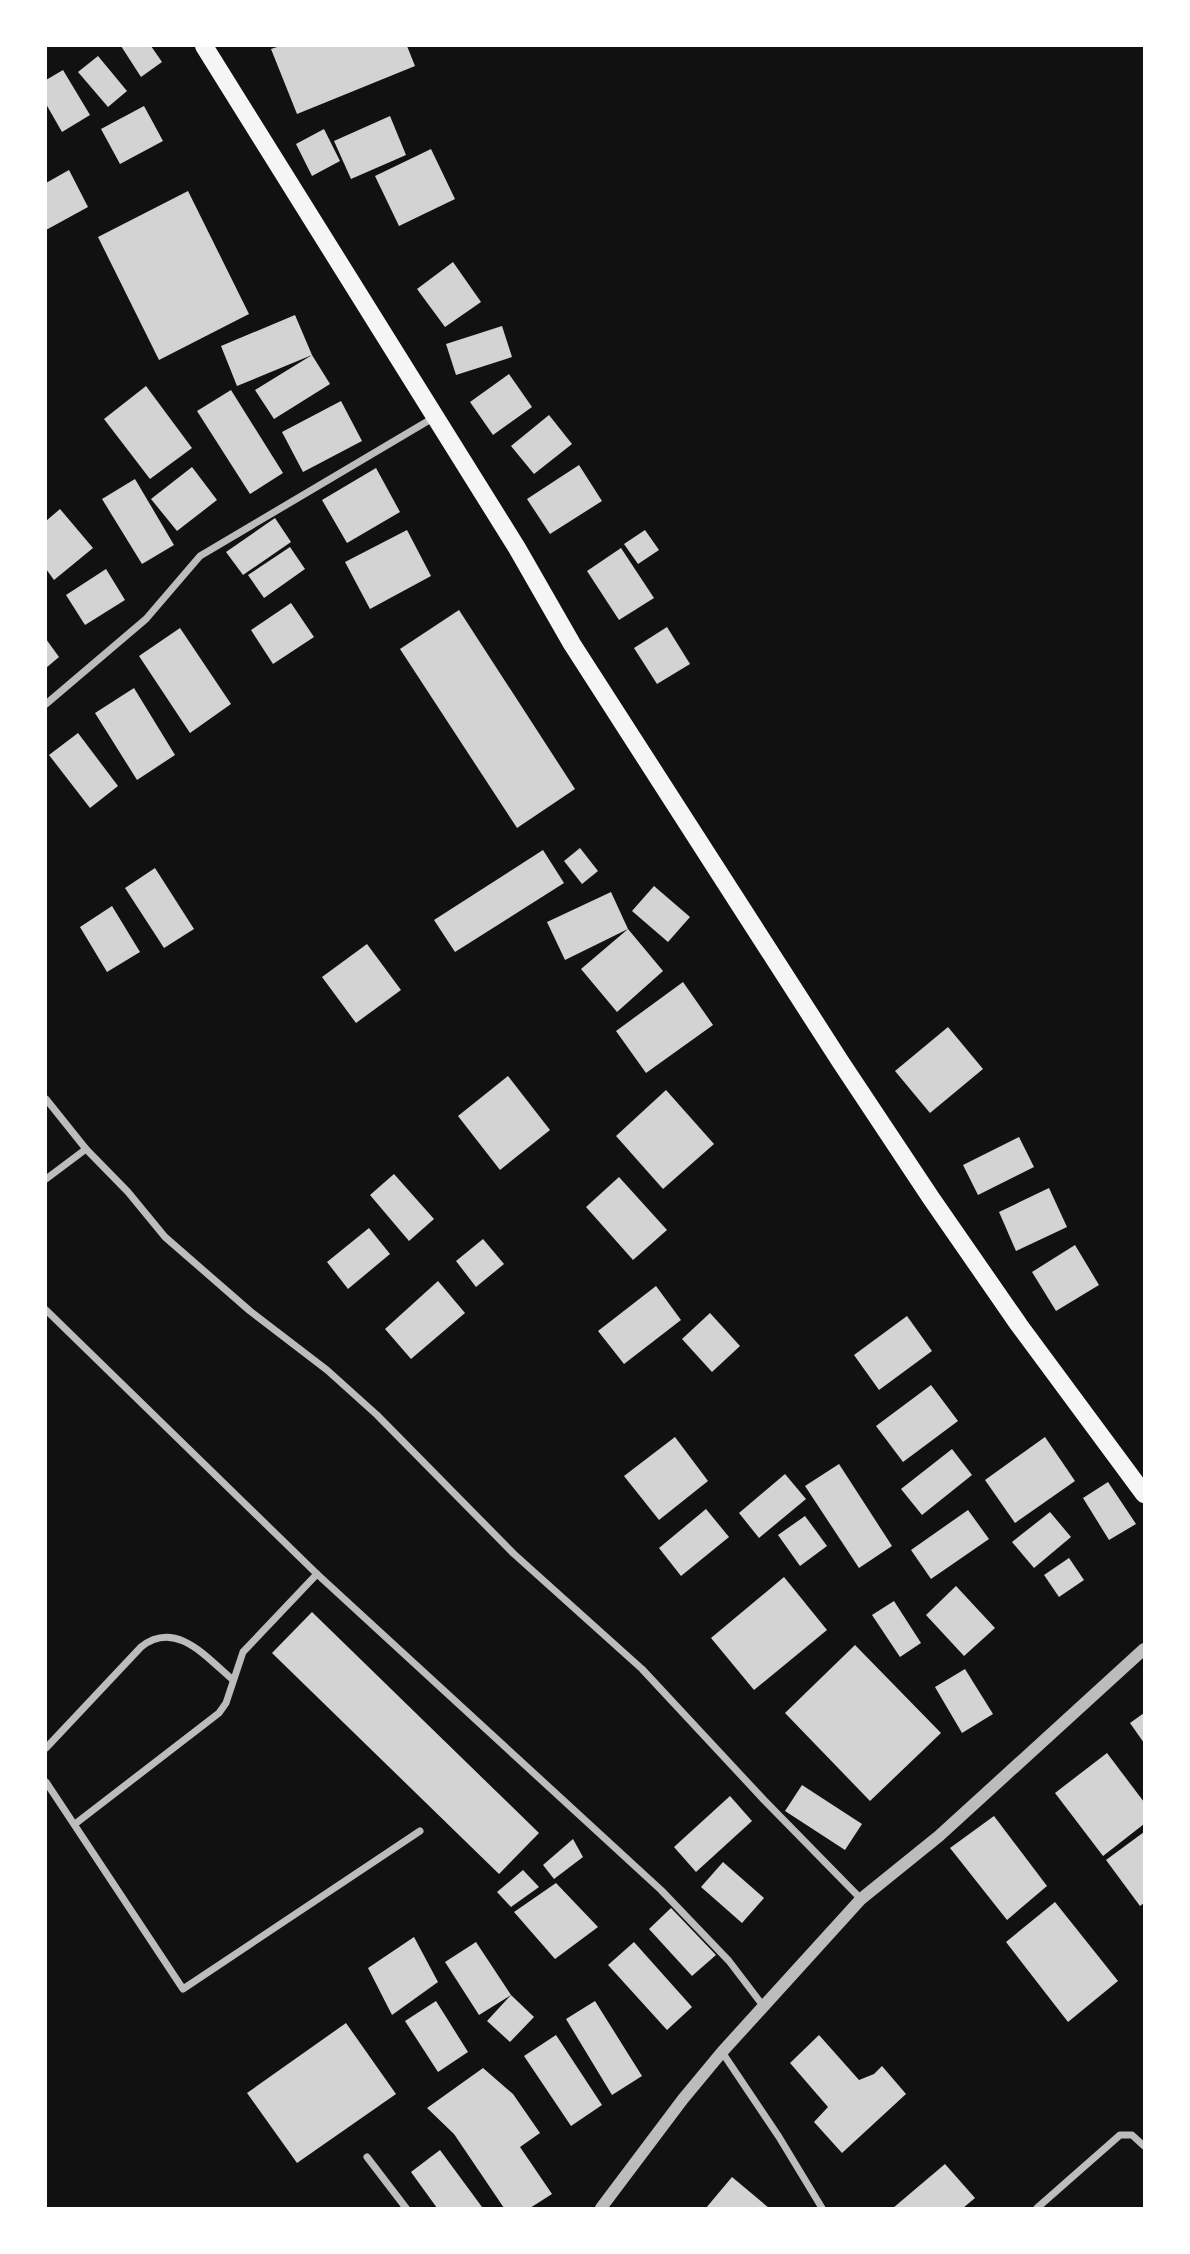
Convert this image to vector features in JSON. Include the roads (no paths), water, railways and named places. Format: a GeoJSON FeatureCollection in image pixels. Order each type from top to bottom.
{"type":"FeatureCollection","features":[{"type":"Feature","properties":{"kind":"main road"},"geometry":{"type":"LineString","coordinates":[[204,46],[517,548],[572,644],[870,1107],[1019,1325],[1144,1494]]}},
{"type":"Feature","properties":{"kind":"street"},"geometry":{"type":"LineString","coordinates":[[46,704],[146,619],[200,556],[434,417]]}},
{"type":"Feature","properties":{"kind":"street"},"geometry":{"type":"LineString","coordinates":[[46,1099],[86,1149],[128,1192],[165,1237],[250,1311],[327,1370],[377,1415],[514,1554],[642,1669],[861,1899]]}},
{"type":"Feature","properties":{"kind":"street"},"geometry":{"type":"LineString","coordinates":[[46,1180],[86,1149]]}},
{"type":"Feature","properties":{"kind":"street"},"geometry":{"type":"LineString","coordinates":[[46,1310],[317,1574],[661,1890],[729,1961],[764,2007]]}},
{"type":"Feature","properties":{"kind":"street"},"geometry":{"type":"LineString","coordinates":[[75,1824],[215,1717],[226,1703],[243,1652],[317,1574]]}},
{"type":"Feature","properties":{"kind":"street"},"geometry":{"type":"LineString","coordinates":[[46,1748],[141,1647],[155,1639],[181,1639],[233,1680]]}},
{"type":"Feature","properties":{"kind":"street"},"geometry":{"type":"LineString","coordinates":[[601,2208],[722,2052],[861,1899],[939,1836],[1144,1649]]}},
{"type":"Feature","properties":{"kind":"street"},"geometry":{"type":"LineString","coordinates":[[46,1782],[183,1989],[420,1831]]}},
{"type":"Feature","properties":{"kind":"street"},"geometry":{"type":"LineString","coordinates":[[722,2052],[779,2137],[822,2208]]}},
{"type":"Feature","properties":{"kind":"street"},"geometry":{"type":"LineString","coordinates":[[1037,2208],[1120,2136],[1132,2135],[1144,2146]]}},
{"type":"Feature","properties":{"kind":"street"},"geometry":{"type":"LineString","coordinates":[[367,2157],[406,2208]]}}]}
